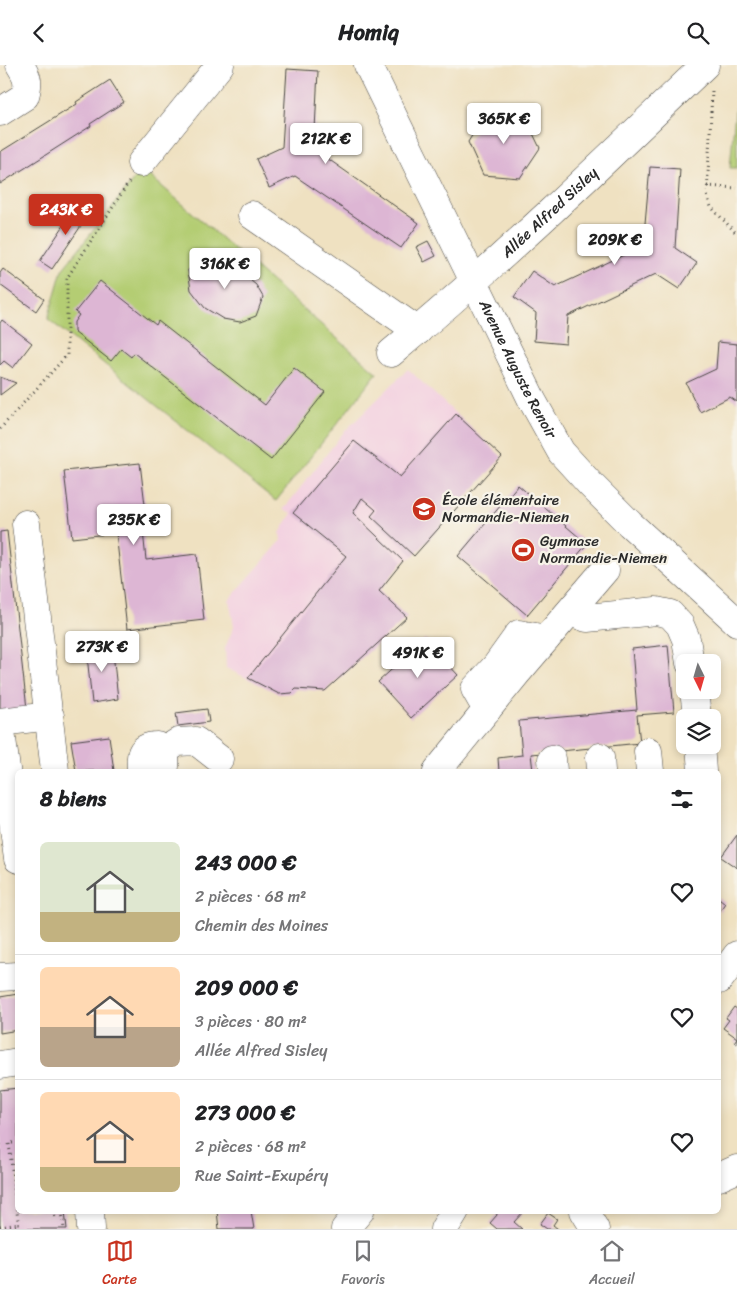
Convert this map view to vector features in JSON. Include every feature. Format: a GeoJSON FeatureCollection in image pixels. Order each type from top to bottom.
{"type":"FeatureCollection","features":[{"type":"Feature","properties":{"kind":"street"},"geometry":{"type":"LineString","coordinates":[[0,112],[25,97],[28,84],[26,75],[20,65]]}},
{"type":"Feature","properties":{"kind":"street"},"geometry":{"type":"LineString","coordinates":[[142,163],[220,65]]}},
{"type":"Feature","properties":{"kind":"street","name":"Avenue Auguste Renoir"},"geometry":{"type":"LineString","coordinates":[[368,65],[532,400],[561,452],[630,524],[737,622]]}},
{"type":"Feature","properties":{"kind":"street","name":"Allée Alfred Sisley"},"geometry":{"type":"LineString","coordinates":[[391,353],[474,283],[588,178],[701,69]]}},
{"type":"Feature","properties":{"kind":"street"},"geometry":{"type":"LineString","coordinates":[[252,215],[418,331]]}},
{"type":"Feature","properties":{"kind":"street"},"geometry":{"type":"LineString","coordinates":[[26,524],[55,769]]}},
{"type":"Feature","properties":{"kind":"street"},"geometry":{"type":"LineString","coordinates":[[439,769],[605,570]]}},
{"type":"Feature","properties":{"kind":"street"},"geometry":{"type":"LineString","coordinates":[[570,612],[587,618],[656,611],[670,614],[680,625],[688,654]]}},
{"type":"Feature","properties":{"kind":"street"},"geometry":{"type":"LineString","coordinates":[[15,836],[0,723],[50,716]]}},
{"type":"Feature","properties":{"kind":"street"},"geometry":{"type":"LineString","coordinates":[[153,753],[178,742],[196,741],[219,759]]}},
{"type":"Feature","properties":{"kind":"street"},"geometry":{"type":"LineString","coordinates":[[701,754],[702,769]]}},
{"type":"Feature","properties":{"kind":"street"},"geometry":{"type":"LineString","coordinates":[[0,977],[15,976]]}},
{"type":"Feature","properties":{"kind":"street"},"geometry":{"type":"LineString","coordinates":[[0,1065],[15,1062]]}},
{"type":"Feature","properties":{"kind":"street"},"geometry":{"type":"LineString","coordinates":[[721,1176],[737,1169]]}},
{"type":"Feature","properties":{"kind":"street"},"geometry":{"type":"LineString","coordinates":[[90,1214],[91,1229]]}},
{"type":"Feature","properties":{"kind":"street"},"geometry":{"type":"LineString","coordinates":[[345,1229],[358,1214]]}},
{"type":"Feature","properties":{"kind":"street"},"geometry":{"type":"LineString","coordinates":[[444,1229],[453,1214]]}},
{"type":"Feature","properties":{"kind":"street"},"geometry":{"type":"LineString","coordinates":[[586,1214],[595,1229]]}},
{"type":"Feature","properties":{"kind":"path"},"geometry":{"type":"LineString","coordinates":[[701,69],[712,83],[707,195],[712,207],[737,234]]}},
{"type":"Feature","properties":{"kind":"path"},"geometry":{"type":"LineString","coordinates":[[0,429],[66,355],[67,278],[142,163]]}},
{"type":"Feature","properties":{"kind":"path"},"geometry":{"type":"LineString","coordinates":[[707,186],[737,188]]}},
{"type":"Feature","properties":{"kind":"path"},"geometry":{"type":"LineString","coordinates":[[15,1143],[9,1143],[15,1185]]}},
{"type":"Feature","properties":{"kind":"path"},"geometry":{"type":"LineString","coordinates":[[0,1227],[19,1227],[18,1214]]}},
{"type":"Feature","properties":{"kind":"path"},"geometry":{"type":"LineString","coordinates":[[54,1214],[55,1220]]}},
{"type":"Feature","properties":{"kind":"path"},"geometry":{"type":"LineString","coordinates":[[62,1214],[64,1229]]}},
{"type":"Feature","properties":{"kind":"shaded area"},"geometry":{"type":"Polygon","coordinates":[[[408,369],[502,457],[414,556],[403,561],[379,590],[407,617],[325,691],[296,689],[292,693],[279,694],[226,668],[225,648],[234,626],[229,600],[281,541],[280,533],[292,513],[283,510],[343,433],[408,369]]]}},
{"type":"Feature","properties":{"kind":"green space"},"geometry":{"type":"Polygon","coordinates":[[[737,88],[737,168],[730,168],[737,88]]]}},
{"type":"Feature","properties":{"kind":"green space"},"geometry":{"type":"Polygon","coordinates":[[[142,169],[377,373],[276,501],[48,319],[62,270],[142,169]]]}},
{"type":"Feature","properties":{"kind":"building"},"geometry":{"type":"Polygon","coordinates":[[[287,69],[318,71],[314,149],[419,223],[401,248],[295,176],[269,188],[256,159],[282,147],[287,69]]]}},
{"type":"Feature","properties":{"kind":"building"},"geometry":{"type":"Polygon","coordinates":[[[110,80],[124,102],[90,124],[91,126],[0,184],[0,152],[77,104],[76,102],[110,80]]]}},
{"type":"Feature","properties":{"kind":"building"},"geometry":{"type":"Polygon","coordinates":[[[487,111],[524,115],[540,148],[520,178],[483,175],[468,142],[487,111]]]}},
{"type":"Feature","properties":{"kind":"building"},"geometry":{"type":"Polygon","coordinates":[[[650,167],[680,169],[675,248],[697,263],[679,289],[656,274],[568,316],[566,344],[534,341],[536,313],[514,297],[532,271],[555,287],[643,246],[650,167]]]}},
{"type":"Feature","properties":{"kind":"building"},"geometry":{"type":"Polygon","coordinates":[[[79,203],[91,211],[52,269],[40,261],[79,203]]]}},
{"type":"Feature","properties":{"kind":"building"},"geometry":{"type":"Polygon","coordinates":[[[428,241],[436,256],[424,262],[416,247],[428,241]]]}},
{"type":"Feature","properties":{"kind":"building"},"geometry":{"type":"Polygon","coordinates":[[[214,258],[229,263],[256,285],[263,297],[256,316],[240,322],[223,319],[205,308],[191,290],[188,270],[198,262],[214,258]]]}},
{"type":"Feature","properties":{"kind":"building"},"geometry":{"type":"Polygon","coordinates":[[[3,269],[44,299],[36,311],[0,285],[0,273],[3,269]]]}},
{"type":"Feature","properties":{"kind":"building"},"geometry":{"type":"Polygon","coordinates":[[[100,281],[156,325],[158,321],[265,405],[294,368],[325,392],[271,460],[134,353],[131,357],[121,349],[111,361],[74,332],[74,322],[79,315],[75,312],[100,281]]]}},
{"type":"Feature","properties":{"kind":"building"},"geometry":{"type":"Polygon","coordinates":[[[2,320],[32,343],[13,368],[4,361],[0,365],[0,323],[2,320]]]}},
{"type":"Feature","properties":{"kind":"building"},"geometry":{"type":"Polygon","coordinates":[[[718,342],[737,344],[737,402],[730,397],[700,412],[686,383],[716,369],[718,342]]]}},
{"type":"Feature","properties":{"kind":"building"},"geometry":{"type":"Polygon","coordinates":[[[0,377],[16,383],[0,395],[0,377]]]}},
{"type":"Feature","properties":{"kind":"building"},"geometry":{"type":"Polygon","coordinates":[[[456,414],[502,457],[414,556],[371,516],[376,510],[362,498],[353,513],[403,561],[379,591],[407,617],[325,691],[296,689],[292,693],[279,694],[248,678],[346,556],[293,513],[354,441],[400,477],[456,414]]]}},
{"type":"Feature","properties":{"kind":"building"},"geometry":{"type":"Polygon","coordinates":[[[140,463],[148,530],[143,531],[146,560],[197,554],[204,620],[127,629],[116,533],[72,538],[64,471],[140,463]]]}},
{"type":"Feature","properties":{"kind":"building","name":"Gymnase Normandie-Niemen"},"geometry":{"type":"Polygon","coordinates":[[[518,485],[587,544],[527,615],[458,556],[518,485]]]}},
{"type":"Feature","properties":{"kind":"building"},"geometry":{"type":"Polygon","coordinates":[[[7,531],[27,709],[0,712],[0,532],[7,531]]]}},
{"type":"Feature","properties":{"kind":"building"},"geometry":{"type":"Polygon","coordinates":[[[425,639],[458,675],[411,718],[378,682],[425,639]]]}},
{"type":"Feature","properties":{"kind":"building"},"geometry":{"type":"Polygon","coordinates":[[[112,643],[118,699],[92,703],[86,646],[112,643]]]}},
{"type":"Feature","properties":{"kind":"building"},"geometry":{"type":"Polygon","coordinates":[[[668,645],[674,712],[637,715],[640,743],[531,754],[533,769],[499,769],[498,758],[522,755],[519,721],[637,710],[632,649],[668,645]]]}},
{"type":"Feature","properties":{"kind":"building"},"geometry":{"type":"Polygon","coordinates":[[[207,709],[209,722],[178,726],[176,713],[207,709]]]}},
{"type":"Feature","properties":{"kind":"building"},"geometry":{"type":"Polygon","coordinates":[[[109,736],[114,769],[76,769],[71,741],[109,736]]]}},
{"type":"Feature","properties":{"kind":"building"},"geometry":{"type":"Polygon","coordinates":[[[737,835],[737,868],[721,857],[737,835]]]}},
{"type":"Feature","properties":{"kind":"building"},"geometry":{"type":"Polygon","coordinates":[[[721,900],[725,903],[721,909],[721,900]]]}},
{"type":"Feature","properties":{"kind":"building"},"geometry":{"type":"Polygon","coordinates":[[[15,994],[15,1030],[0,1033],[0,997],[15,994]]]}},
{"type":"Feature","properties":{"kind":"building"},"geometry":{"type":"Polygon","coordinates":[[[734,1007],[737,1009],[737,1038],[723,1028],[729,1020],[726,1018],[734,1007]]]}},
{"type":"Feature","properties":{"kind":"building"},"geometry":{"type":"Polygon","coordinates":[[[15,1088],[15,1214],[65,1214],[67,1229],[0,1229],[0,1090],[15,1088]]]}},
{"type":"Feature","properties":{"kind":"building"},"geometry":{"type":"Polygon","coordinates":[[[217,1214],[252,1214],[254,1229],[219,1229],[217,1214]]]}},
{"type":"Feature","properties":{"kind":"building"},"geometry":{"type":"Polygon","coordinates":[[[521,1214],[514,1222],[522,1229],[497,1229],[490,1223],[497,1215],[521,1214]]]}},
{"type":"Feature","properties":{"kind":"building"},"geometry":{"type":"Polygon","coordinates":[[[547,1214],[550,1214],[557,1219],[553,1225],[558,1229],[547,1229],[540,1224],[547,1214]]]}},
{"type":"Feature","properties":{"kind":"place","name":"École élémentaire Normandie-Niemen"},"geometry":{"type":"Point","coordinates":[424,509]}},
{"type":"Feature","properties":{"kind":"place","name":"Gymnase Normandie-Niemen"},"geometry":{"type":"Point","coordinates":[523,550]}}]}
